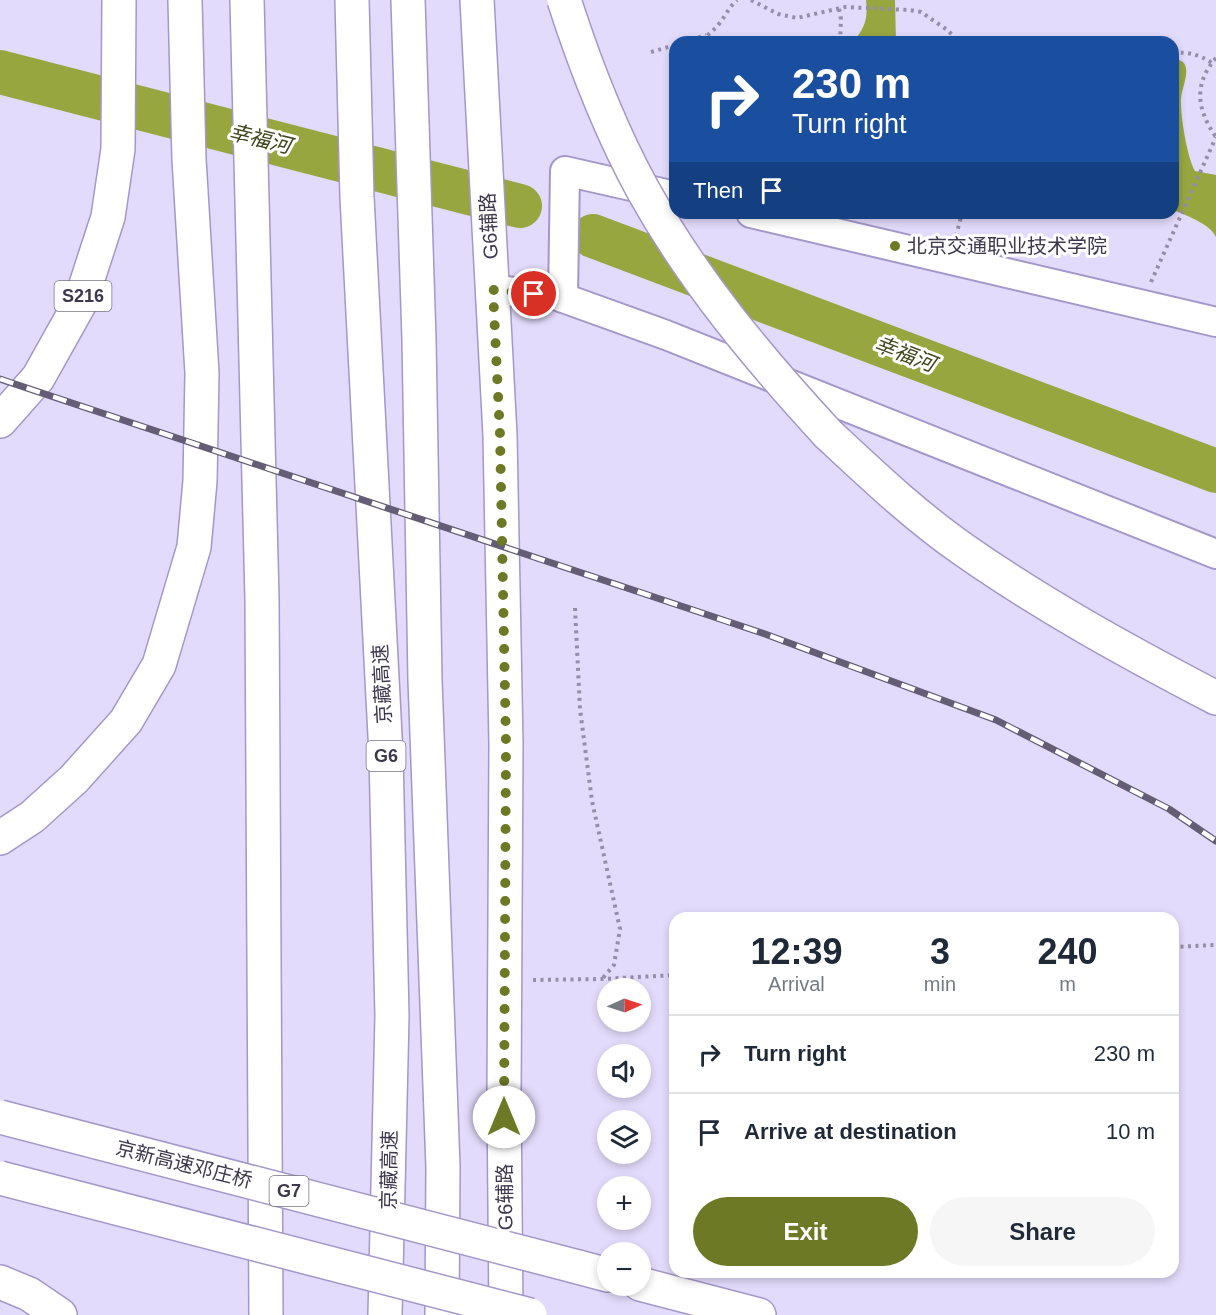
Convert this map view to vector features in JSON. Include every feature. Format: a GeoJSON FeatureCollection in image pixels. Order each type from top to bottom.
{"type":"FeatureCollection","features":[{"type":"Feature","properties":{"kind":"main road","name":"京藏高速"},"geometry":{"type":"LineString","coordinates":[[352,0],[355,45],[357,197],[386,754],[392,1016],[385,1315]]}},
{"type":"Feature","properties":{"kind":"main road"},"geometry":{"type":"LineString","coordinates":[[408,0],[419,351],[426,692],[443,1167],[441,1315]]}},
{"type":"Feature","properties":{"kind":"main road","name":"G6辅路"},"geometry":{"type":"LineString","coordinates":[[477,0],[500,435],[506,744],[506,1315]]}},
{"type":"Feature","properties":{"kind":"main road"},"geometry":{"type":"LineString","coordinates":[[564,0],[612,128],[643,189],[676,244],[727,317],[775,376],[828,434],[893,494],[963,549],[1110,642],[1216,699]]}},
{"type":"Feature","properties":{"kind":"main road","name":"S216"},"geometry":{"type":"LineString","coordinates":[[0,421],[38,378],[80,303],[108,217],[118,149],[118,3]]}},
{"type":"Feature","properties":{"kind":"main road"},"geometry":{"type":"LineString","coordinates":[[0,838],[33,817],[74,779],[126,722],[159,665],[194,547],[200,481],[202,373],[189,159],[184,8]]}},
{"type":"Feature","properties":{"kind":"main road"},"geometry":{"type":"LineString","coordinates":[[248,13],[262,599],[266,1315]]}},
{"type":"Feature","properties":{"kind":"main road","name":"京新高速邓庄桥"},"geometry":{"type":"LineString","coordinates":[[0,1117],[592,1271]]}},
{"type":"Feature","properties":{"kind":"main road"},"geometry":{"type":"LineString","coordinates":[[0,1178],[530,1315]]}},
{"type":"Feature","properties":{"kind":"main road"},"geometry":{"type":"LineString","coordinates":[[0,1282],[29,1294],[60,1315]]}},
{"type":"Feature","properties":{"kind":"main road"},"geometry":{"type":"LineString","coordinates":[[651,1287],[759,1315]]}},
{"type":"Feature","properties":{"kind":"street"},"geometry":{"type":"LineString","coordinates":[[563,298],[565,171],[669,195]]}},
{"type":"Feature","properties":{"kind":"street"},"geometry":{"type":"LineString","coordinates":[[777,219],[1216,322]]}},
{"type":"Feature","properties":{"kind":"street"},"geometry":{"type":"LineString","coordinates":[[493,290],[563,298],[666,334],[1216,554]]}},
{"type":"Feature","properties":{"kind":"path"},"geometry":{"type":"LineString","coordinates":[[703,36],[717,26],[730,6],[737,0]]}},
{"type":"Feature","properties":{"kind":"path"},"geometry":{"type":"LineString","coordinates":[[751,0],[778,14],[796,18],[855,8],[921,12],[954,36]]}},
{"type":"Feature","properties":{"kind":"path"},"geometry":{"type":"LineString","coordinates":[[839,9],[840,36]]}},
{"type":"Feature","properties":{"kind":"path"},"geometry":{"type":"LineString","coordinates":[[651,52],[669,47]]}},
{"type":"Feature","properties":{"kind":"path"},"geometry":{"type":"LineString","coordinates":[[1179,53],[1190,52],[1200,55],[1212,63]]}},
{"type":"Feature","properties":{"kind":"path"},"geometry":{"type":"LineString","coordinates":[[1141,304],[1216,137],[1206,122],[1200,104],[1201,86],[1208,67],[1216,58]]}},
{"type":"Feature","properties":{"kind":"path"},"geometry":{"type":"LineString","coordinates":[[575,608],[580,709],[590,782],[620,928],[615,965],[603,978]]}},
{"type":"Feature","properties":{"kind":"path"},"geometry":{"type":"LineString","coordinates":[[1179,947],[1216,945]]}},
{"type":"Feature","properties":{"kind":"path"},"geometry":{"type":"LineString","coordinates":[[620,978],[669,975]]}},
{"type":"Feature","properties":{"kind":"path"},"geometry":{"type":"LineString","coordinates":[[505,980],[597,979]]}},
{"type":"Feature","properties":{"kind":"shaded area"},"geometry":{"type":"Polygon","coordinates":[[[866,0],[895,0],[896,36],[857,36],[865,23],[866,0]]]}},
{"type":"Feature","properties":{"kind":"shaded area"},"geometry":{"type":"Polygon","coordinates":[[[1179,60],[1183,62],[1186,69],[1181,105],[1189,156],[1195,171],[1216,175],[1216,237],[1203,224],[1179,212],[1179,60]]]}},
{"type":"Feature","properties":{"kind":"waterway","name":"幸福河"},"geometry":{"type":"LineString","coordinates":[[0,72],[520,206]]}},
{"type":"Feature","properties":{"kind":"waterway","name":"幸福河"},"geometry":{"type":"LineString","coordinates":[[593,236],[1216,471]]}},
{"type":"Feature","properties":{"kind":"railway"},"geometry":{"type":"LineString","coordinates":[[0,379],[765,634],[996,720],[1169,809],[1216,841]]}},
{"type":"Feature","properties":{"kind":"place","name":"北京交通职业技术学院"},"geometry":{"type":"Point","coordinates":[895,246]}},
{"type":"Feature","properties":{"kind":"route"},"geometry":{"type":"LineString","coordinates":[[504,1117],[506,744],[500,435],[493,290],[534,294]]}}]}
